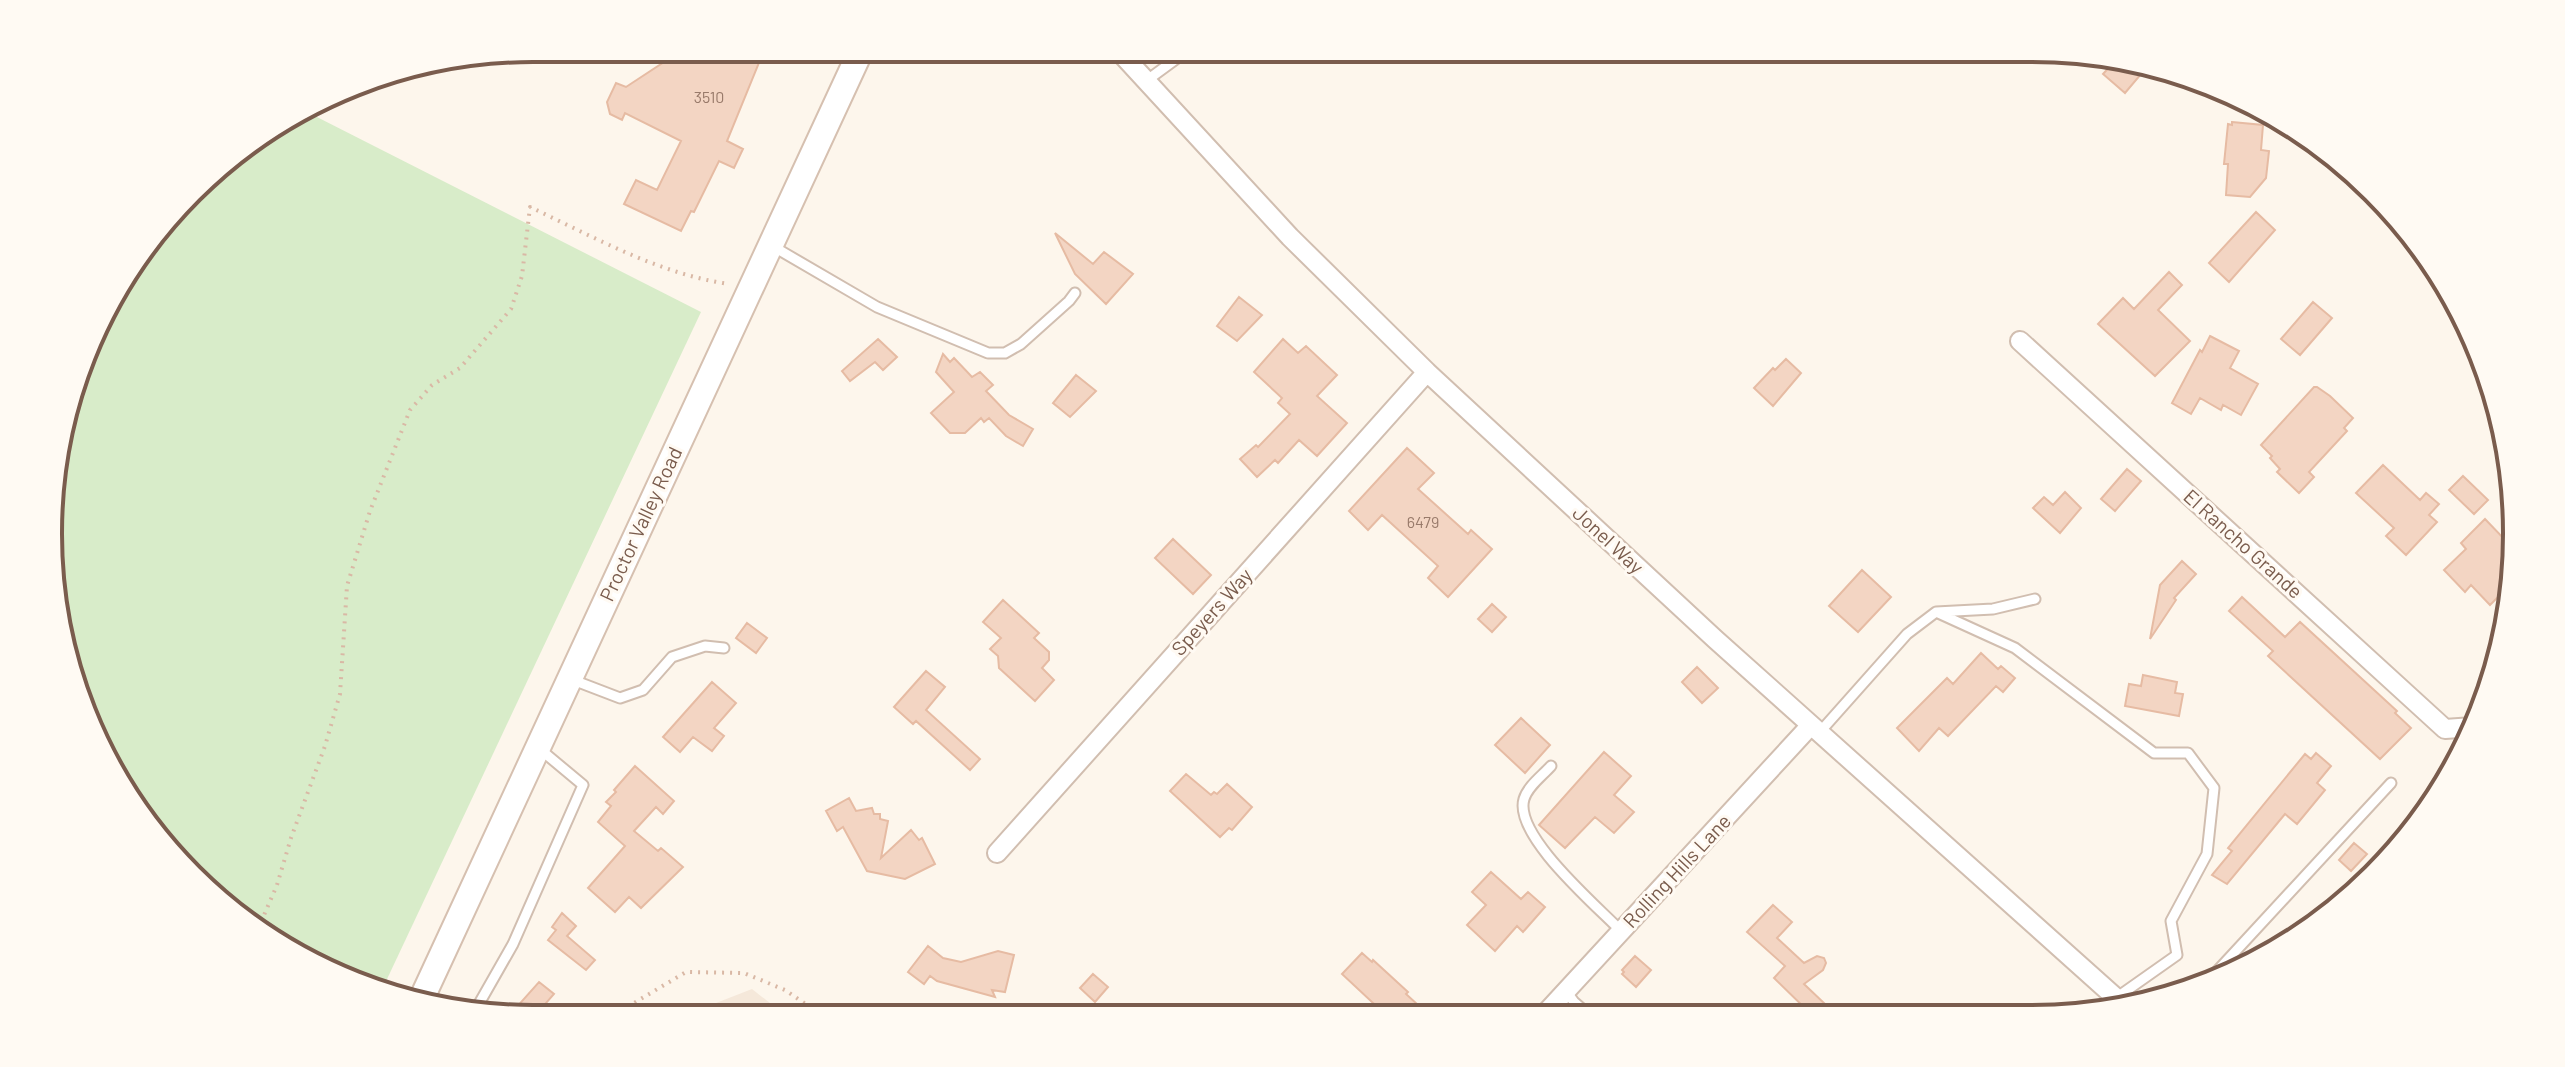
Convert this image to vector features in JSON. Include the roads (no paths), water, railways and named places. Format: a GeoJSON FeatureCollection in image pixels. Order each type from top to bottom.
{"type":"FeatureCollection","features":[{"type":"Feature","properties":{"kind":"street","name":"Proctor Valley Road"},"geometry":{"type":"LineString","coordinates":[[425,992],[856,62]]}},
{"type":"Feature","properties":{"kind":"street","name":"Jonel Way"},"geometry":{"type":"LineString","coordinates":[[1129,62],[1290,237],[1427,372],[1715,639],[2116,997]]}},
{"type":"Feature","properties":{"kind":"street","name":"El Rancho Grande"},"geometry":{"type":"LineString","coordinates":[[2020,341],[2445,729],[2461,728]]}},
{"type":"Feature","properties":{"kind":"street","name":"Speyers Way"},"geometry":{"type":"LineString","coordinates":[[997,853],[1427,372]]}},
{"type":"Feature","properties":{"kind":"street","name":"Rolling Hills Lane"},"geometry":{"type":"LineString","coordinates":[[1553,1005],[1815,729]]}},
{"type":"Feature","properties":{"kind":"lane"},"geometry":{"type":"LineString","coordinates":[[1146,81],[1172,62]]}},
{"type":"Feature","properties":{"kind":"lane"},"geometry":{"type":"LineString","coordinates":[[771,245],[877,307],[988,353],[1005,353],[1021,344],[1075,293]]}},
{"type":"Feature","properties":{"kind":"lane"},"geometry":{"type":"LineString","coordinates":[[1815,729],[1907,634],[1936,612],[1993,609],[2035,599]]}},
{"type":"Feature","properties":{"kind":"lane"},"geometry":{"type":"LineString","coordinates":[[1936,612],[2015,648],[2154,753],[2188,753],[2214,788],[2207,854],[2171,921],[2177,955],[2130,994]]}},
{"type":"Feature","properties":{"kind":"lane"},"geometry":{"type":"LineString","coordinates":[[570,679],[620,698],[643,690],[672,657],[705,646],[724,648]]}},
{"type":"Feature","properties":{"kind":"lane"},"geometry":{"type":"LineString","coordinates":[[480,1002],[513,944],[583,785],[538,748]]}},
{"type":"Feature","properties":{"kind":"lane"},"geometry":{"type":"LineString","coordinates":[[1551,766],[1532,785],[1524,799],[1522,811],[1530,830],[1540,848],[1621,931]]}},
{"type":"Feature","properties":{"kind":"lane"},"geometry":{"type":"LineString","coordinates":[[2224,963],[2391,783]]}},
{"type":"Feature","properties":{"kind":"lane"},"geometry":{"type":"LineString","coordinates":[[1566,991],[1577,1005]]}}]}
